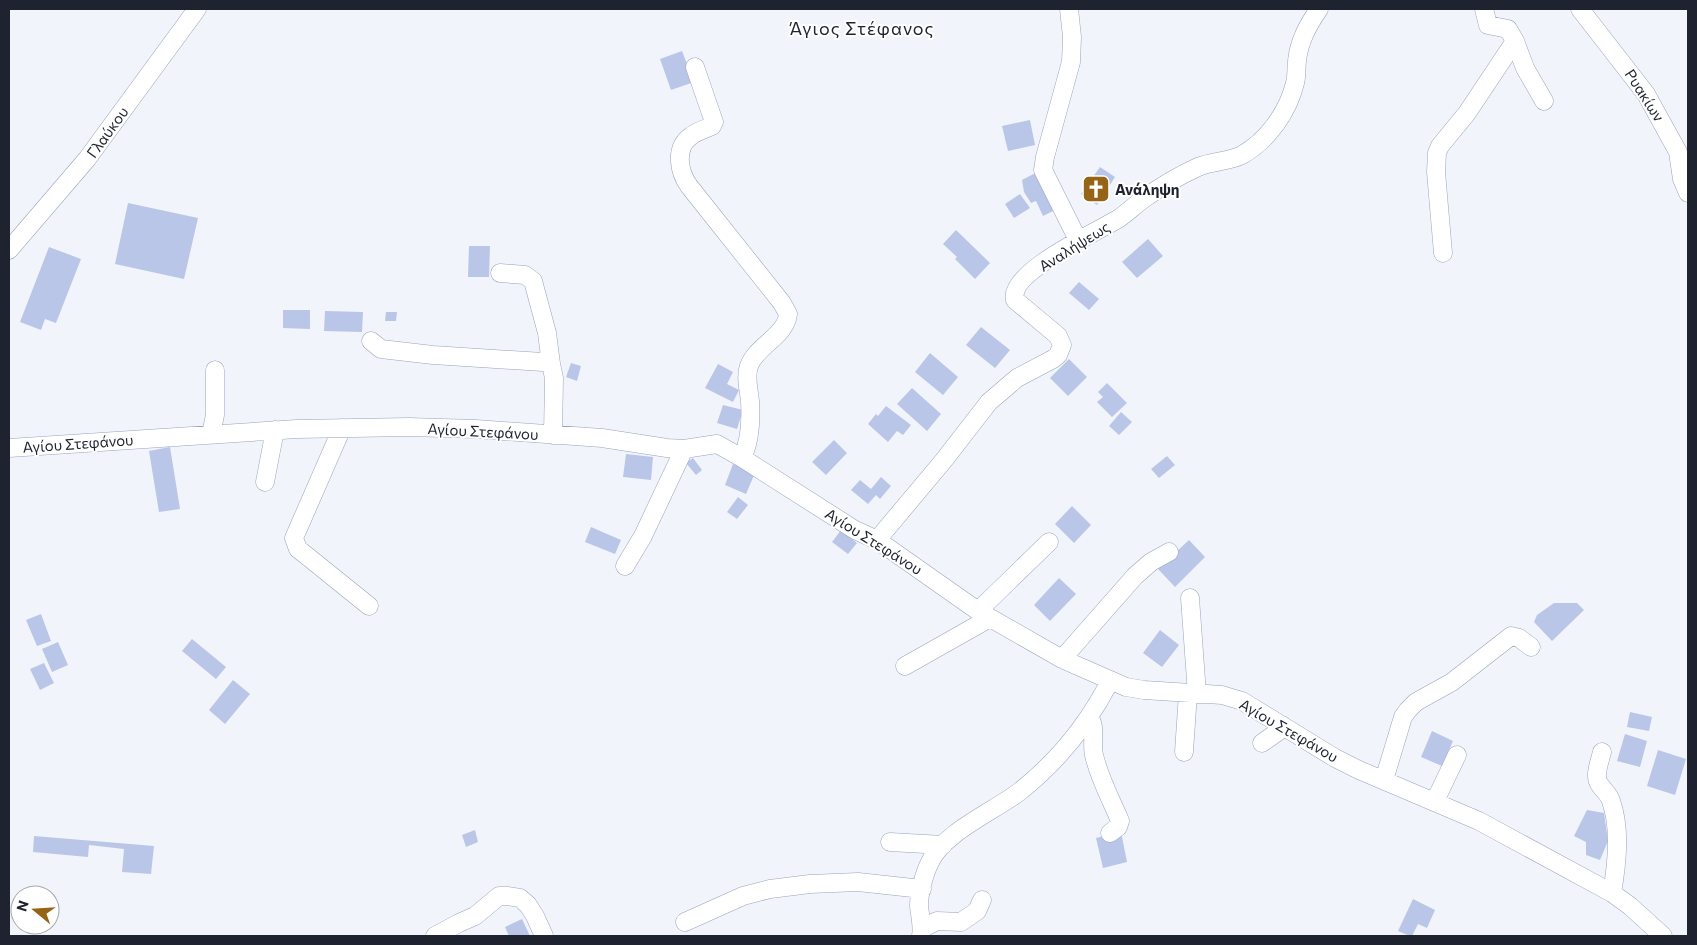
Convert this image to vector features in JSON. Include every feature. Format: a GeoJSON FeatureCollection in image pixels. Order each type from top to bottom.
{"type":"FeatureCollection","features":[{"type":"Feature","properties":{"kind":"street","name":"Γλαύκου"},"geometry":{"type":"LineString","coordinates":[[9,250],[87,159],[197,9]]}},
{"type":"Feature","properties":{"kind":"street"},"geometry":{"type":"LineString","coordinates":[[1069,9],[1072,37],[1071,62],[1043,170],[1078,240]]}},
{"type":"Feature","properties":{"kind":"street","name":"Αναλήψεως"},"geometry":{"type":"LineString","coordinates":[[878,540],[989,402],[1017,378],[1058,355],[1062,345],[1058,336],[1015,300],[1014,294],[1018,285],[1039,266],[1078,240],[1119,218],[1175,179],[1200,166],[1229,160],[1244,154],[1267,134],[1280,119],[1289,101],[1297,75],[1299,46],[1308,26],[1319,9]]}},
{"type":"Feature","properties":{"kind":"street"},"geometry":{"type":"LineString","coordinates":[[1484,9],[1488,25],[1508,29],[1515,41],[1525,68],[1544,101]]}},
{"type":"Feature","properties":{"kind":"street","name":"Ρυακίων"},"geometry":{"type":"LineString","coordinates":[[1580,9],[1646,94],[1678,152],[1682,179],[1688,193]]}},
{"type":"Feature","properties":{"kind":"street"},"geometry":{"type":"LineString","coordinates":[[1443,253],[1436,172],[1437,153],[1440,146],[1467,113],[1515,41]]}},
{"type":"Feature","properties":{"kind":"street"},"geometry":{"type":"LineString","coordinates":[[696,66],[714,122],[712,126],[693,135],[684,144],[680,165],[682,176],[782,303],[788,314],[786,323],[749,364],[750,408],[747,444],[742,458]]}},
{"type":"Feature","properties":{"kind":"street"},"geometry":{"type":"LineString","coordinates":[[500,273],[525,274],[533,281],[547,333],[554,378],[553,435]]}},
{"type":"Feature","properties":{"kind":"street"},"geometry":{"type":"LineString","coordinates":[[371,341],[381,349],[551,364]]}},
{"type":"Feature","properties":{"kind":"street"},"geometry":{"type":"LineString","coordinates":[[210,434],[215,415],[215,370]]}},
{"type":"Feature","properties":{"kind":"street","name":"Αγίου Στεφάνου"},"geometry":{"type":"LineString","coordinates":[[9,448],[275,430],[438,427],[602,438],[667,448],[717,444],[855,530],[878,540],[984,615],[1062,659],[1110,681],[1134,689],[1222,695],[1242,701],[1335,758],[1435,801],[1509,836],[1612,893],[1630,906],[1663,936]]}},
{"type":"Feature","properties":{"kind":"street"},"geometry":{"type":"LineString","coordinates":[[342,428],[294,538],[298,549],[369,606]]}},
{"type":"Feature","properties":{"kind":"street"},"geometry":{"type":"LineString","coordinates":[[265,482],[275,430]]}},
{"type":"Feature","properties":{"kind":"street"},"geometry":{"type":"LineString","coordinates":[[625,566],[643,536],[684,448]]}},
{"type":"Feature","properties":{"kind":"street"},"geometry":{"type":"LineString","coordinates":[[905,666],[984,615],[1049,542]]}},
{"type":"Feature","properties":{"kind":"street"},"geometry":{"type":"LineString","coordinates":[[1062,659],[1135,576],[1151,562],[1169,552]]}},
{"type":"Feature","properties":{"kind":"street"},"geometry":{"type":"LineString","coordinates":[[1184,752],[1192,694],[1190,598]]}},
{"type":"Feature","properties":{"kind":"street"},"geometry":{"type":"LineString","coordinates":[[1384,780],[1404,717],[1416,702],[1452,682],[1511,636],[1519,638],[1531,647]]}},
{"type":"Feature","properties":{"kind":"street"},"geometry":{"type":"LineString","coordinates":[[982,900],[977,911],[961,922],[937,921],[922,932],[919,905],[930,862],[943,845],[1033,780],[1070,741],[1089,717],[1099,703],[1110,681]]}},
{"type":"Feature","properties":{"kind":"street"},"geometry":{"type":"LineString","coordinates":[[1089,717],[1092,721],[1093,753],[1099,773],[1120,821],[1118,827],[1110,833]]}},
{"type":"Feature","properties":{"kind":"street"},"geometry":{"type":"LineString","coordinates":[[1262,743],[1279,731],[1282,726]]}},
{"type":"Feature","properties":{"kind":"street"},"geometry":{"type":"LineString","coordinates":[[1602,752],[1596,778],[1611,800],[1617,843],[1617,860],[1612,893]]}},
{"type":"Feature","properties":{"kind":"street"},"geometry":{"type":"LineString","coordinates":[[1435,801],[1456,755]]}},
{"type":"Feature","properties":{"kind":"street"},"geometry":{"type":"LineString","coordinates":[[890,842],[943,845]]}},
{"type":"Feature","properties":{"kind":"street"},"geometry":{"type":"LineString","coordinates":[[685,922],[743,896],[770,889],[810,884],[858,882],[922,889]]}},
{"type":"Feature","properties":{"kind":"street"},"geometry":{"type":"LineString","coordinates":[[435,936],[459,922],[475,916],[499,896],[520,898],[528,905],[544,936]]}},
{"type":"Feature","properties":{"kind":"building"},"geometry":{"type":"Polygon","coordinates":[[[682,51],[694,82],[671,90],[660,59],[682,51]]]}},
{"type":"Feature","properties":{"kind":"building"},"geometry":{"type":"Polygon","coordinates":[[[1030,120],[1035,145],[1008,151],[1002,126],[1030,120]]]}},
{"type":"Feature","properties":{"kind":"building"},"geometry":{"type":"Polygon","coordinates":[[[1100,167],[1115,177],[1097,205],[1081,194],[1100,167]]]}},
{"type":"Feature","properties":{"kind":"building"},"geometry":{"type":"Polygon","coordinates":[[[1041,170],[1059,208],[1043,216],[1036,201],[1031,203],[1024,192],[1022,180],[1041,170]]]}},
{"type":"Feature","properties":{"kind":"building"},"geometry":{"type":"Polygon","coordinates":[[[1020,194],[1030,208],[1014,218],[1005,204],[1020,194]]]}},
{"type":"Feature","properties":{"kind":"building"},"geometry":{"type":"Polygon","coordinates":[[[128,203],[198,218],[184,279],[115,264],[128,203]]]}},
{"type":"Feature","properties":{"kind":"building"},"geometry":{"type":"Polygon","coordinates":[[[956,230],[990,263],[975,279],[955,259],[957,257],[943,244],[956,230]]]}},
{"type":"Feature","properties":{"kind":"building"},"geometry":{"type":"Polygon","coordinates":[[[1148,239],[1163,256],[1137,278],[1122,262],[1148,239]]]}},
{"type":"Feature","properties":{"kind":"building"},"geometry":{"type":"Polygon","coordinates":[[[469,246],[490,246],[489,277],[468,277],[469,246]]]}},
{"type":"Feature","properties":{"kind":"building"},"geometry":{"type":"Polygon","coordinates":[[[49,247],[81,259],[56,323],[45,319],[41,330],[20,322],[49,247]]]}},
{"type":"Feature","properties":{"kind":"building"},"geometry":{"type":"Polygon","coordinates":[[[1079,282],[1099,299],[1089,310],[1069,293],[1079,282]]]}},
{"type":"Feature","properties":{"kind":"building"},"geometry":{"type":"Polygon","coordinates":[[[283,310],[310,310],[310,329],[283,328],[283,310]]]}},
{"type":"Feature","properties":{"kind":"building"},"geometry":{"type":"Polygon","coordinates":[[[325,311],[363,312],[362,332],[324,331],[325,311]]]}},
{"type":"Feature","properties":{"kind":"building"},"geometry":{"type":"Polygon","coordinates":[[[386,312],[397,312],[396,321],[385,321],[386,312]]]}},
{"type":"Feature","properties":{"kind":"building"},"geometry":{"type":"Polygon","coordinates":[[[981,327],[1010,350],[995,368],[966,345],[981,327]]]}},
{"type":"Feature","properties":{"kind":"building"},"geometry":{"type":"Polygon","coordinates":[[[930,353],[958,377],[943,395],[915,372],[930,353]]]}},
{"type":"Feature","properties":{"kind":"building"},"geometry":{"type":"Polygon","coordinates":[[[1069,359],[1087,377],[1068,396],[1050,378],[1069,359]]]}},
{"type":"Feature","properties":{"kind":"building"},"geometry":{"type":"Polygon","coordinates":[[[571,363],[581,366],[577,381],[566,377],[571,363]]]}},
{"type":"Feature","properties":{"kind":"building"},"geometry":{"type":"Polygon","coordinates":[[[718,364],[733,372],[727,384],[739,390],[733,402],[705,388],[718,364]]]}},
{"type":"Feature","properties":{"kind":"building"},"geometry":{"type":"Polygon","coordinates":[[[1107,383],[1127,403],[1112,417],[1097,402],[1103,397],[1098,392],[1107,383]]]}},
{"type":"Feature","properties":{"kind":"building"},"geometry":{"type":"Polygon","coordinates":[[[912,388],[941,414],[927,431],[897,404],[912,388]]]}},
{"type":"Feature","properties":{"kind":"building"},"geometry":{"type":"Polygon","coordinates":[[[723,405],[743,410],[737,429],[717,423],[723,405]]]}},
{"type":"Feature","properties":{"kind":"building"},"geometry":{"type":"Polygon","coordinates":[[[886,406],[911,425],[903,435],[897,431],[888,442],[868,424],[886,406]]]}},
{"type":"Feature","properties":{"kind":"building"},"geometry":{"type":"Polygon","coordinates":[[[1121,412],[1132,422],[1119,435],[1109,426],[1121,412]]]}},
{"type":"Feature","properties":{"kind":"building"},"geometry":{"type":"Polygon","coordinates":[[[834,440],[847,453],[826,475],[812,462],[834,440]]]}},
{"type":"Feature","properties":{"kind":"building"},"geometry":{"type":"Polygon","coordinates":[[[170,447],[180,509],[159,512],[149,451],[170,447]]]}},
{"type":"Feature","properties":{"kind":"building"},"geometry":{"type":"Polygon","coordinates":[[[626,454],[653,457],[651,480],[623,477],[626,454]]]}},
{"type":"Feature","properties":{"kind":"building"},"geometry":{"type":"Polygon","coordinates":[[[1167,456],[1175,465],[1159,478],[1151,469],[1167,456]]]}},
{"type":"Feature","properties":{"kind":"building"},"geometry":{"type":"Polygon","coordinates":[[[693,458],[702,470],[696,475],[686,463],[693,458]]]}},
{"type":"Feature","properties":{"kind":"building"},"geometry":{"type":"Polygon","coordinates":[[[733,464],[755,473],[746,494],[725,485],[733,464]]]}},
{"type":"Feature","properties":{"kind":"building"},"geometry":{"type":"Polygon","coordinates":[[[881,477],[891,486],[880,499],[876,495],[868,504],[851,490],[860,480],[871,489],[881,477]]]}},
{"type":"Feature","properties":{"kind":"building"},"geometry":{"type":"Polygon","coordinates":[[[738,497],[748,505],[737,519],[727,512],[738,497]]]}},
{"type":"Feature","properties":{"kind":"building"},"geometry":{"type":"Polygon","coordinates":[[[1072,506],[1091,525],[1074,543],[1055,524],[1072,506]]]}},
{"type":"Feature","properties":{"kind":"building"},"geometry":{"type":"Polygon","coordinates":[[[591,527],[621,540],[615,554],[585,542],[591,527]]]}},
{"type":"Feature","properties":{"kind":"building"},"geometry":{"type":"Polygon","coordinates":[[[841,530],[857,543],[848,554],[832,542],[841,530]]]}},
{"type":"Feature","properties":{"kind":"building"},"geometry":{"type":"Polygon","coordinates":[[[1189,540],[1205,557],[1175,587],[1158,569],[1189,540]]]}},
{"type":"Feature","properties":{"kind":"building"},"geometry":{"type":"Polygon","coordinates":[[[1059,578],[1076,594],[1050,621],[1034,605],[1059,578]]]}},
{"type":"Feature","properties":{"kind":"building"},"geometry":{"type":"Polygon","coordinates":[[[1554,603],[1577,603],[1584,610],[1552,641],[1534,622],[1537,615],[1554,603]]]}},
{"type":"Feature","properties":{"kind":"building"},"geometry":{"type":"Polygon","coordinates":[[[41,614],[51,641],[37,646],[26,620],[41,614]]]}},
{"type":"Feature","properties":{"kind":"building"},"geometry":{"type":"Polygon","coordinates":[[[1160,630],[1179,645],[1162,667],[1143,653],[1160,630]]]}},
{"type":"Feature","properties":{"kind":"building"},"geometry":{"type":"Polygon","coordinates":[[[192,639],[226,667],[216,679],[182,651],[192,639]]]}},
{"type":"Feature","properties":{"kind":"building"},"geometry":{"type":"Polygon","coordinates":[[[58,642],[68,665],[52,672],[42,649],[58,642]]]}},
{"type":"Feature","properties":{"kind":"building"},"geometry":{"type":"Polygon","coordinates":[[[44,663],[54,683],[40,690],[30,669],[44,663]]]}},
{"type":"Feature","properties":{"kind":"building"},"geometry":{"type":"Polygon","coordinates":[[[233,680],[250,694],[225,724],[209,710],[233,680]]]}},
{"type":"Feature","properties":{"kind":"building"},"geometry":{"type":"Polygon","coordinates":[[[1630,712],[1652,717],[1649,731],[1627,727],[1630,712]]]}},
{"type":"Feature","properties":{"kind":"building"},"geometry":{"type":"Polygon","coordinates":[[[1432,731],[1453,741],[1442,766],[1421,757],[1432,731]]]}},
{"type":"Feature","properties":{"kind":"building"},"geometry":{"type":"Polygon","coordinates":[[[1625,734],[1647,741],[1640,767],[1617,761],[1625,734]]]}},
{"type":"Feature","properties":{"kind":"building"},"geometry":{"type":"Polygon","coordinates":[[[1658,750],[1686,759],[1675,795],[1647,786],[1658,750]]]}},
{"type":"Feature","properties":{"kind":"building"},"geometry":{"type":"Polygon","coordinates":[[[1587,810],[1604,813],[1608,841],[1600,860],[1586,855],[1586,842],[1574,836],[1587,810]]]}},
{"type":"Feature","properties":{"kind":"building"},"geometry":{"type":"Polygon","coordinates":[[[475,830],[478,842],[466,847],[462,835],[475,830]]]}},
{"type":"Feature","properties":{"kind":"building"},"geometry":{"type":"Polygon","coordinates":[[[1121,832],[1127,862],[1103,868],[1096,838],[1121,832]]]}},
{"type":"Feature","properties":{"kind":"building"},"geometry":{"type":"Polygon","coordinates":[[[34,836],[154,846],[151,874],[122,872],[124,849],[89,845],[88,857],[33,852],[34,836]]]}},
{"type":"Feature","properties":{"kind":"building"},"geometry":{"type":"Polygon","coordinates":[[[1413,899],[1435,910],[1427,928],[1418,924],[1412,936],[1410,936],[1398,931],[1413,899]]]}},
{"type":"Feature","properties":{"kind":"building"},"geometry":{"type":"Polygon","coordinates":[[[522,919],[530,936],[509,936],[505,927],[522,919]]]}},
{"type":"Feature","properties":{"kind":"place","name":"Ανάληψη"},"geometry":{"type":"Point","coordinates":[1096,189]}},
{"type":"Feature","properties":{"kind":"district","name":"Άγιος Στέφανος"},"geometry":{"type":"Point","coordinates":[862,28]}}]}
